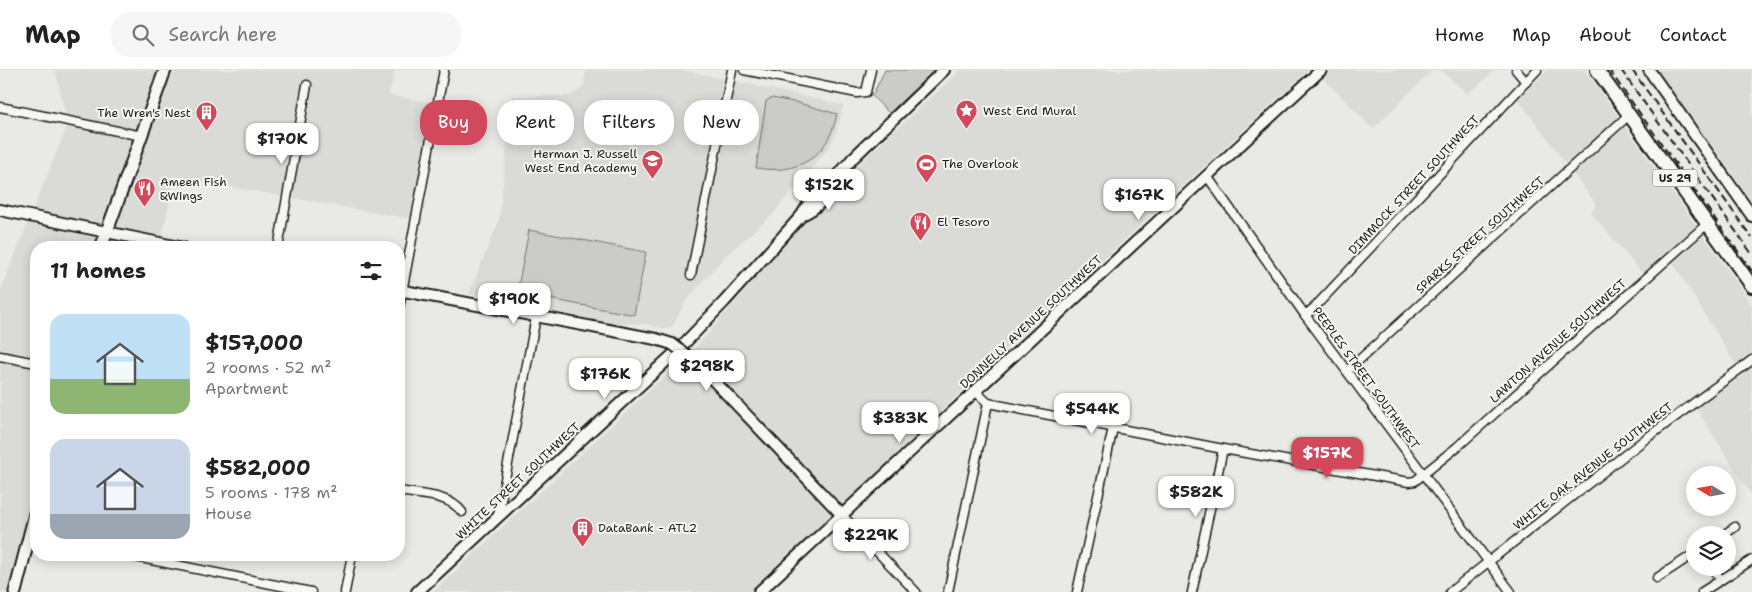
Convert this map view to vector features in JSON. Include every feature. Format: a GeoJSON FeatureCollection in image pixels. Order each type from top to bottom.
{"type":"FeatureCollection","features":[{"type":"Feature","properties":{"kind":"main road"},"geometry":{"type":"LineString","coordinates":[[104,241],[165,70]]}},
{"type":"Feature","properties":{"kind":"main road","name":"US 29"},"geometry":{"type":"LineString","coordinates":[[1597,70],[1752,286]]}},
{"type":"Feature","properties":{"kind":"main road"},"geometry":{"type":"LineString","coordinates":[[15,592],[30,545]]}},
{"type":"Feature","properties":{"kind":"street"},"geometry":{"type":"LineString","coordinates":[[405,266],[444,70]]}},
{"type":"Feature","properties":{"kind":"street"},"geometry":{"type":"LineString","coordinates":[[691,275],[732,70]]}},
{"type":"Feature","properties":{"kind":"street"},"geometry":{"type":"LineString","coordinates":[[744,70],[857,93],[866,92],[871,70]]}},
{"type":"Feature","properties":{"kind":"street","name":"WHITE STREET SOUTHWEST"},"geometry":{"type":"LineString","coordinates":[[417,592],[679,349],[801,216],[813,210],[828,194],[830,185],[862,149],[944,70]]}},
{"type":"Feature","properties":{"kind":"street","name":"DONNELLY AVENUE SOUTHWEST"},"geometry":{"type":"LineString","coordinates":[[759,592],[1321,70]]}},
{"type":"Feature","properties":{"kind":"street"},"geometry":{"type":"LineString","coordinates":[[1516,70],[1526,82]]}},
{"type":"Feature","properties":{"kind":"street","name":"DIMMOCK STREET SOUTHWEST"},"geometry":{"type":"LineString","coordinates":[[1305,315],[1313,309],[1537,70]]}},
{"type":"Feature","properties":{"kind":"street"},"geometry":{"type":"LineString","coordinates":[[1649,70],[1752,216]]}},
{"type":"Feature","properties":{"kind":"street"},"geometry":{"type":"LineString","coordinates":[[279,241],[307,85]]}},
{"type":"Feature","properties":{"kind":"street"},"geometry":{"type":"LineString","coordinates":[[0,107],[142,136]]}},
{"type":"Feature","properties":{"kind":"street","name":"SPARKS STREET SOUTHWEST"},"geometry":{"type":"LineString","coordinates":[[1347,371],[1629,115]]}},
{"type":"Feature","properties":{"kind":"street","name":"PEEPLES STREET SOUTHWEST"},"geometry":{"type":"LineString","coordinates":[[1207,176],[1305,315],[1511,592]]}},
{"type":"Feature","properties":{"kind":"street"},"geometry":{"type":"LineString","coordinates":[[0,210],[150,241]]}},
{"type":"Feature","properties":{"kind":"street","name":"LAWTON AVENUE SOUTHWEST"},"geometry":{"type":"LineString","coordinates":[[1424,474],[1707,224]]}},
{"type":"Feature","properties":{"kind":"street"},"geometry":{"type":"LineString","coordinates":[[405,292],[656,339],[672,344],[696,362],[915,592]]}},
{"type":"Feature","properties":{"kind":"street"},"geometry":{"type":"LineString","coordinates":[[498,516],[536,317]]}},
{"type":"Feature","properties":{"kind":"street"},"geometry":{"type":"LineString","coordinates":[[0,356],[30,362]]}},
{"type":"Feature","properties":{"kind":"street","name":"WHITE OAK AVENUE SOUTHWEST"},"geometry":{"type":"LineString","coordinates":[[1450,592],[1644,440],[1752,360]]}},
{"type":"Feature","properties":{"kind":"street"},"geometry":{"type":"LineString","coordinates":[[975,391],[988,403],[1223,449],[1409,482],[1415,481],[1424,474]]}},
{"type":"Feature","properties":{"kind":"street"},"geometry":{"type":"LineString","coordinates":[[948,592],[988,403]]}},
{"type":"Feature","properties":{"kind":"street"},"geometry":{"type":"LineString","coordinates":[[1077,592],[1113,428]]}},
{"type":"Feature","properties":{"kind":"street"},"geometry":{"type":"LineString","coordinates":[[1192,592],[1223,449]]}},
{"type":"Feature","properties":{"kind":"street"},"geometry":{"type":"LineString","coordinates":[[405,492],[448,500],[456,504],[462,512]]}},
{"type":"Feature","properties":{"kind":"street"},"geometry":{"type":"LineString","coordinates":[[1657,578],[1686,560]]}},
{"type":"Feature","properties":{"kind":"street"},"geometry":{"type":"LineString","coordinates":[[1702,592],[1752,560]]}},
{"type":"Feature","properties":{"kind":"street"},"geometry":{"type":"LineString","coordinates":[[156,561],[311,592]]}},
{"type":"Feature","properties":{"kind":"street"},"geometry":{"type":"LineString","coordinates":[[345,592],[351,561]]}},
{"type":"Feature","properties":{"kind":"street"},"geometry":{"type":"LineString","coordinates":[[1718,576],[1721,580]]}},
{"type":"Feature","properties":{"kind":"shaded area"},"geometry":{"type":"Polygon","coordinates":[[[55,70],[395,70],[389,95],[420,101],[420,145],[433,145],[417,220],[174,177],[161,241],[30,241],[30,558],[19,592],[0,592],[0,292],[68,124],[55,70]]]}},
{"type":"Feature","properties":{"kind":"shaded area","name":"Herman J. Russell West End Academy"},"geometry":{"type":"Polygon","coordinates":[[[586,70],[683,70],[843,105],[838,128],[830,146],[773,214],[725,256],[686,301],[672,327],[665,329],[646,324],[615,324],[469,294],[499,220],[507,145],[574,145],[574,100],[512,100],[512,96],[570,96],[583,87],[586,70]]]}},
{"type":"Feature","properties":{"kind":"shaded area"},"geometry":{"type":"Polygon","coordinates":[[[885,70],[935,70],[889,113],[872,96],[885,70]]]}},
{"type":"Feature","properties":{"kind":"shaded area"},"geometry":{"type":"Polygon","coordinates":[[[961,70],[1309,70],[1000,354],[845,505],[751,592],[433,592],[697,346],[805,221],[868,155],[961,70]]]}},
{"type":"Feature","properties":{"kind":"shaded area"},"geometry":{"type":"Polygon","coordinates":[[[1315,70],[1433,70],[1373,129],[1315,70]]]}},
{"type":"Feature","properties":{"kind":"shaded area"},"geometry":{"type":"Polygon","coordinates":[[[1440,70],[1495,70],[1468,94],[1440,70]]]}},
{"type":"Feature","properties":{"kind":"shaded area"},"geometry":{"type":"Polygon","coordinates":[[[1548,70],[1585,70],[1752,304],[1752,496],[1736,471],[1736,466],[1733,466],[1696,408],[1742,375],[1672,261],[1649,281],[1591,213],[1596,204],[1518,99],[1548,70]]]}},
{"type":"Feature","properties":{"kind":"shaded area"},"geometry":{"type":"Polygon","coordinates":[[[1657,70],[1752,70],[1752,201],[1657,70]]]}},
{"type":"Feature","properties":{"kind":"shaded area"},"geometry":{"type":"Polygon","coordinates":[[[772,98],[799,103],[837,114],[833,129],[826,142],[809,160],[798,166],[785,169],[756,168],[766,101],[772,98]]]}},
{"type":"Feature","properties":{"kind":"shaded area"},"geometry":{"type":"Polygon","coordinates":[[[529,230],[646,252],[634,315],[517,293],[529,230]]]}},
{"type":"Feature","properties":{"kind":"railway"},"geometry":{"type":"LineString","coordinates":[[1609,70],[1752,271]]}},
{"type":"Feature","properties":{"kind":"railway"},"geometry":{"type":"LineString","coordinates":[[1621,70],[1752,254]]}},
{"type":"Feature","properties":{"kind":"railway"},"geometry":{"type":"LineString","coordinates":[[1632,70],[1752,238]]}},
{"type":"Feature","properties":{"kind":"place","name":"West End Mural"},"geometry":{"type":"Point","coordinates":[967,130]}},
{"type":"Feature","properties":{"kind":"place","name":"The Wren's Nest"},"geometry":{"type":"Point","coordinates":[207,132]}},
{"type":"Feature","properties":{"kind":"place","name":"Herman J. Russell West End Academy"},"geometry":{"type":"Point","coordinates":[653,180]}},
{"type":"Feature","properties":{"kind":"place","name":"The Overlook"},"geometry":{"type":"Point","coordinates":[926,183]}},
{"type":"Feature","properties":{"kind":"place","name":"Ameen Fish &Wings"},"geometry":{"type":"Point","coordinates":[144,208]}},
{"type":"Feature","properties":{"kind":"place","name":"El Tesoro"},"geometry":{"type":"Point","coordinates":[921,241]}},
{"type":"Feature","properties":{"kind":"place","name":"DataBank - ATL2"},"geometry":{"type":"Point","coordinates":[582,547]}}]}
